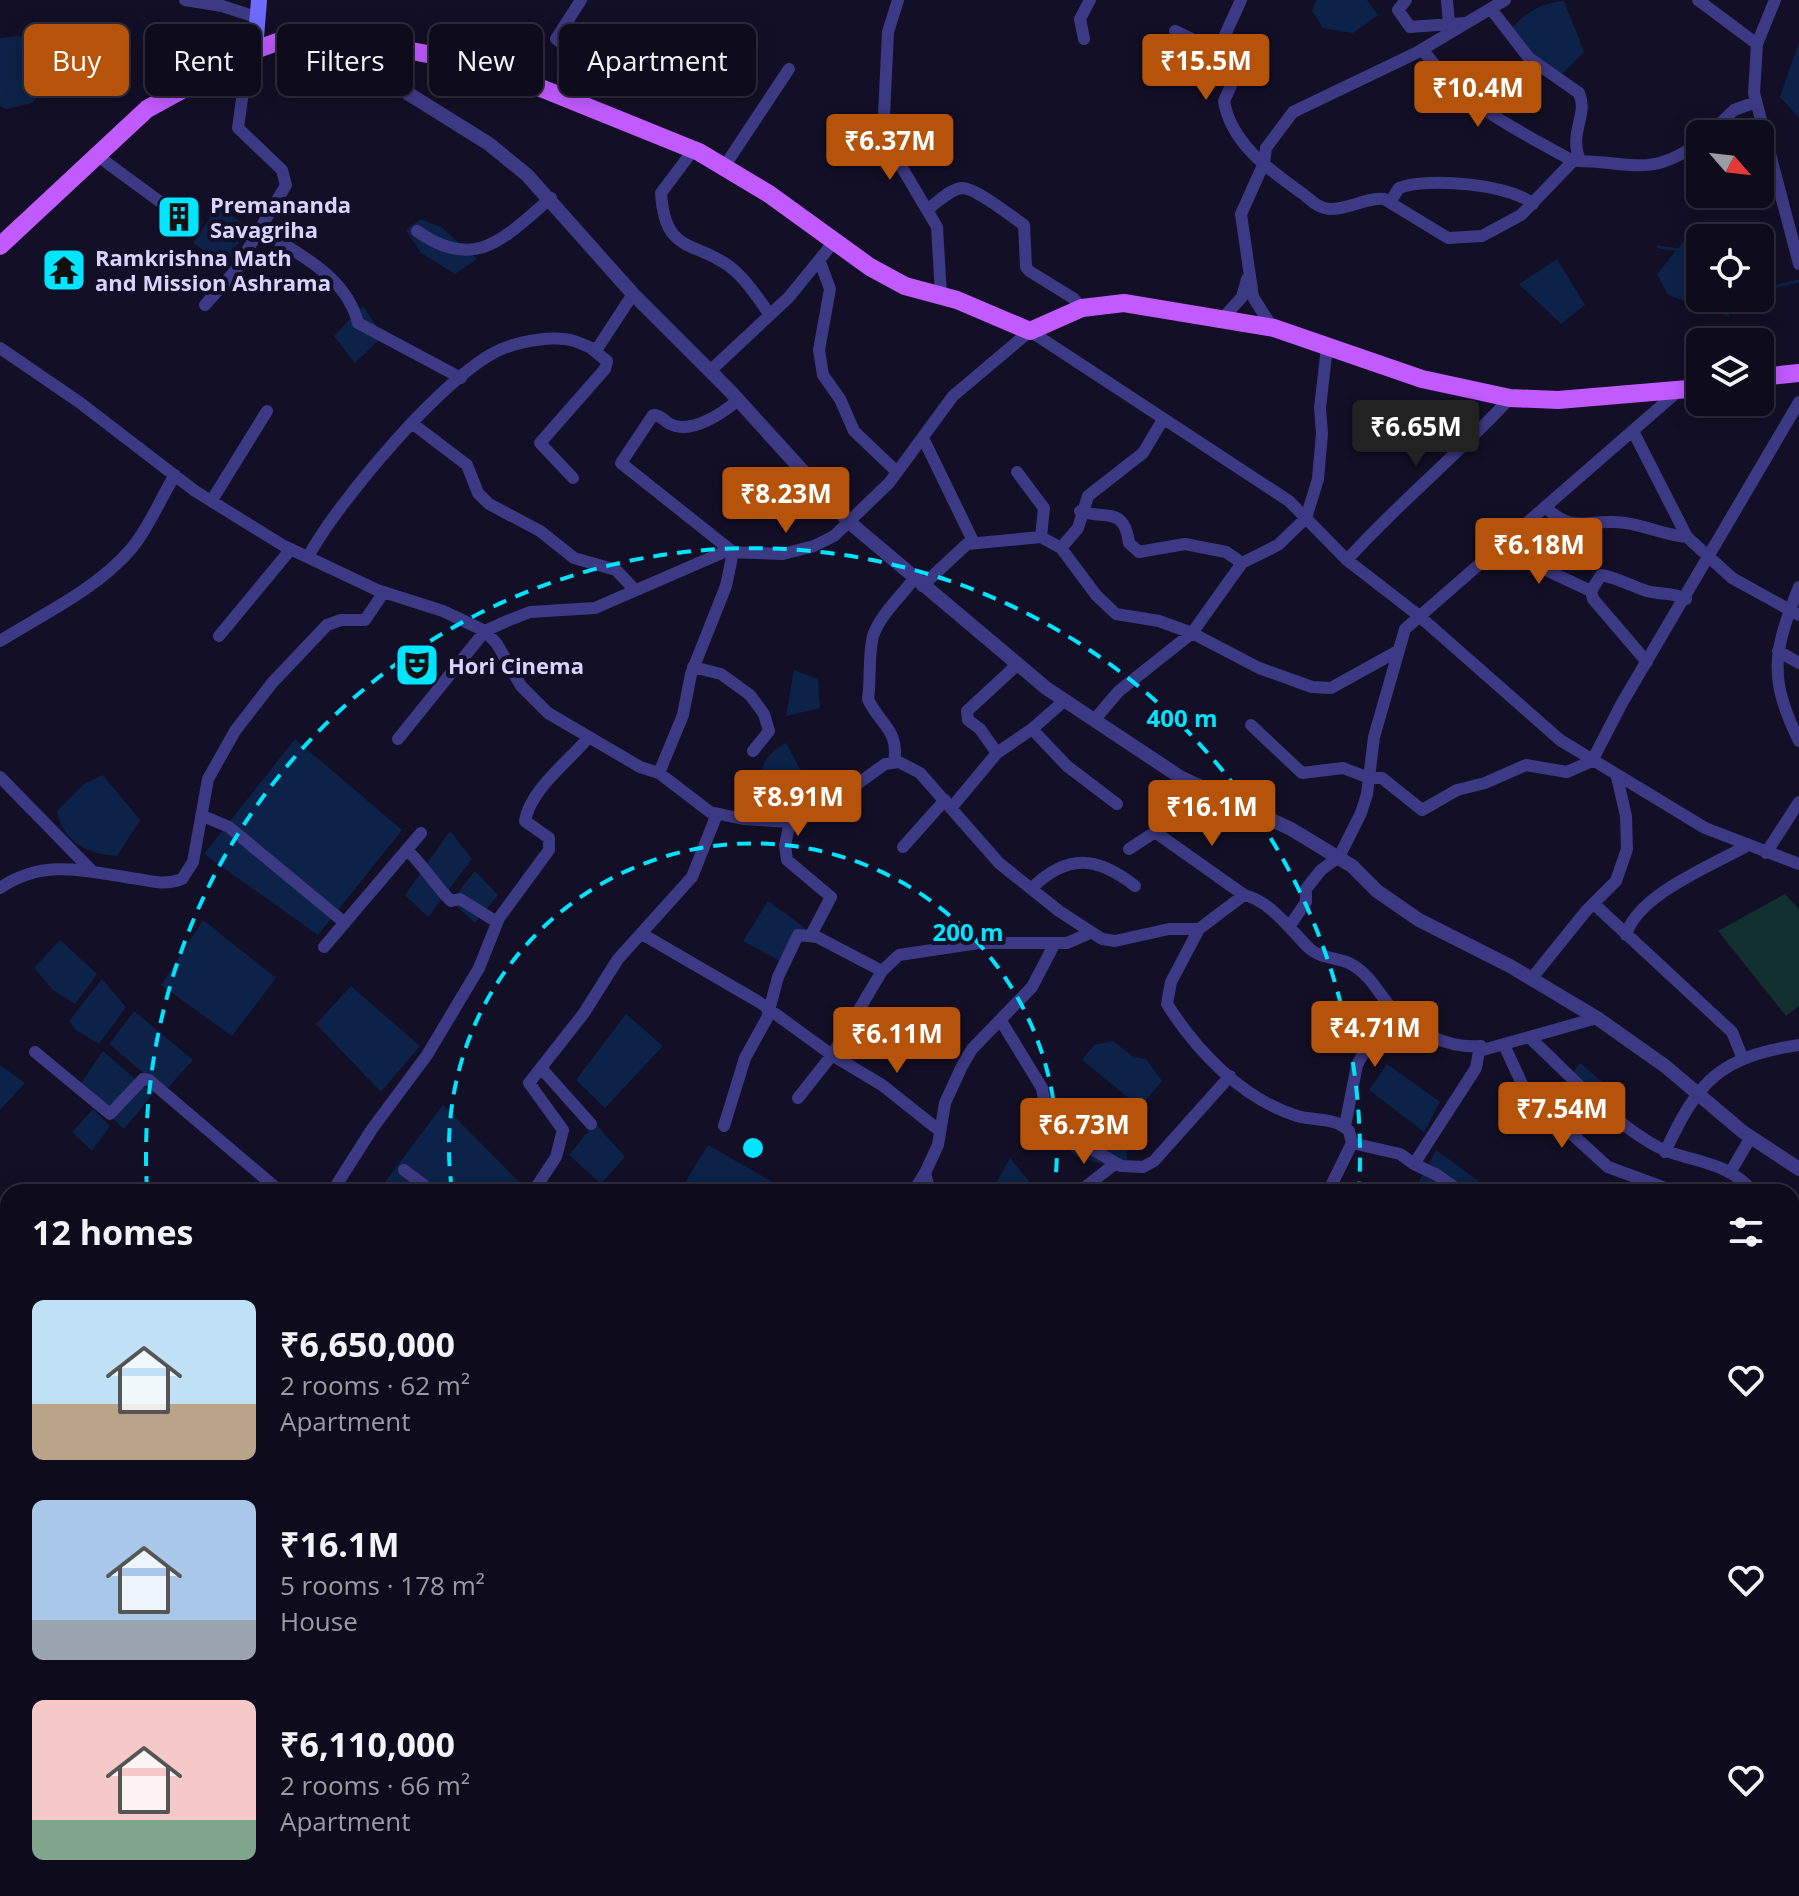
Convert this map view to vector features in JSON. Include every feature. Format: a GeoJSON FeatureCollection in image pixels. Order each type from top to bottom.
{"type":"FeatureCollection","features":[{"type":"Feature","properties":{"kind":"main road"},"geometry":{"type":"LineString","coordinates":[[256,24],[259,0]]}},
{"type":"Feature","properties":{"kind":"main road"},"geometry":{"type":"LineString","coordinates":[[413,51],[457,58],[578,101],[694,149],[769,194],[833,243],[905,286],[941,295],[1030,331],[1082,308],[1124,303],[1274,328],[1422,379],[1510,398],[1558,400],[1686,391]]}},
{"type":"Feature","properties":{"kind":"main road"},"geometry":{"type":"LineString","coordinates":[[0,246],[95,154],[147,109],[172,96]]}},
{"type":"Feature","properties":{"kind":"main road"},"geometry":{"type":"LineString","coordinates":[[1774,374],[1796,368]]}},
{"type":"Feature","properties":{"kind":"street"},"geometry":{"type":"LineString","coordinates":[[185,0],[222,6],[256,17]]}},
{"type":"Feature","properties":{"kind":"street"},"geometry":{"type":"LineString","coordinates":[[578,101],[593,64],[556,39],[581,0]]}},
{"type":"Feature","properties":{"kind":"street"},"geometry":{"type":"LineString","coordinates":[[898,0],[888,42],[884,115],[894,154],[929,208],[937,227],[941,295]]}},
{"type":"Feature","properties":{"kind":"street"},"geometry":{"type":"LineString","coordinates":[[1084,39],[1080,19],[1090,0]]}},
{"type":"Feature","properties":{"kind":"street"},"geometry":{"type":"LineString","coordinates":[[1241,0],[1225,35],[1240,66],[1226,92],[1225,109],[1238,135],[1264,163],[1327,209],[1365,204],[1379,198],[1421,224],[1458,240],[1482,236],[1509,224],[1577,161]]}},
{"type":"Feature","properties":{"kind":"street"},"geometry":{"type":"LineString","coordinates":[[1406,0],[1398,10],[1410,27],[1471,22]]}},
{"type":"Feature","properties":{"kind":"street"},"geometry":{"type":"LineString","coordinates":[[1447,0],[1449,24]]}},
{"type":"Feature","properties":{"kind":"street"},"geometry":{"type":"LineString","coordinates":[[1274,328],[1265,320],[1253,297],[1241,214],[1264,163],[1266,148],[1293,112],[1423,50],[1505,0]]}},
{"type":"Feature","properties":{"kind":"street"},"geometry":{"type":"LineString","coordinates":[[1698,0],[1757,44]]}},
{"type":"Feature","properties":{"kind":"street"},"geometry":{"type":"LineString","coordinates":[[1775,0],[1757,44],[1753,63],[1756,102],[1799,264]]}},
{"type":"Feature","properties":{"kind":"street"},"geometry":{"type":"LineString","coordinates":[[1491,9],[1529,58],[1579,93],[1583,103],[1574,141],[1577,161]]}},
{"type":"Feature","properties":{"kind":"street"},"geometry":{"type":"LineString","coordinates":[[1175,31],[1235,59]]}},
{"type":"Feature","properties":{"kind":"street"},"geometry":{"type":"LineString","coordinates":[[1423,50],[1468,101],[1500,123],[1577,161],[1633,168],[1663,163],[1686,150]]}},
{"type":"Feature","properties":{"kind":"street"},"geometry":{"type":"LineString","coordinates":[[724,167],[789,69]]}},
{"type":"Feature","properties":{"kind":"street"},"geometry":{"type":"LineString","coordinates":[[205,305],[235,271],[286,185],[286,179],[273,159],[238,128],[242,96]]}},
{"type":"Feature","properties":{"kind":"street"},"geometry":{"type":"LineString","coordinates":[[412,96],[489,144],[551,198],[633,294],[738,400],[849,522],[918,583],[1064,701],[1188,781],[1291,829],[1339,857],[1377,891],[1419,920],[1532,978],[1597,1018],[1665,1066],[1751,1137],[1799,1169]]}},
{"type":"Feature","properties":{"kind":"street"},"geometry":{"type":"LineString","coordinates":[[1724,120],[1734,110],[1756,102]]}},
{"type":"Feature","properties":{"kind":"street"},"geometry":{"type":"LineString","coordinates":[[694,149],[661,193],[669,228],[687,247],[736,272],[770,315]]}},
{"type":"Feature","properties":{"kind":"street"},"geometry":{"type":"LineString","coordinates":[[95,154],[159,201]]}},
{"type":"Feature","properties":{"kind":"street"},"geometry":{"type":"LineString","coordinates":[[1390,202],[1399,188],[1425,183],[1501,189],[1523,195],[1533,204]]}},
{"type":"Feature","properties":{"kind":"street"},"geometry":{"type":"LineString","coordinates":[[929,208],[958,189],[970,190],[987,200],[1024,225],[1026,267],[1029,271],[1073,298],[1082,308]]}},
{"type":"Feature","properties":{"kind":"street"},"geometry":{"type":"LineString","coordinates":[[417,231],[439,246],[471,252],[507,236],[551,198]]}},
{"type":"Feature","properties":{"kind":"street"},"geometry":{"type":"LineString","coordinates":[[261,230],[334,279],[352,301],[358,323],[461,378]]}},
{"type":"Feature","properties":{"kind":"street"},"geometry":{"type":"LineString","coordinates":[[710,371],[770,315],[820,262],[833,243]]}},
{"type":"Feature","properties":{"kind":"street"},"geometry":{"type":"LineString","coordinates":[[820,262],[830,289],[819,350],[823,375],[840,399],[854,431],[897,472]]}},
{"type":"Feature","properties":{"kind":"street"},"geometry":{"type":"LineString","coordinates":[[1223,318],[1242,297],[1249,272]]}},
{"type":"Feature","properties":{"kind":"street"},"geometry":{"type":"LineString","coordinates":[[308,557],[356,487],[413,424],[461,378],[488,357],[514,346],[561,339],[597,349],[633,294]]}},
{"type":"Feature","properties":{"kind":"street"},"geometry":{"type":"LineString","coordinates":[[398,739],[485,631],[530,612],[595,608],[724,552],[798,551],[834,536],[897,472],[953,396],[1030,331],[1162,421],[1289,501],[1347,560],[1418,615],[1541,727],[1617,777],[1705,828],[1799,864]]}},
{"type":"Feature","properties":{"kind":"street"},"geometry":{"type":"LineString","coordinates":[[1094,720],[1119,691],[1192,633],[1242,563],[1278,545],[1306,518],[1318,479],[1322,433],[1320,408],[1327,347]]}},
{"type":"Feature","properties":{"kind":"street"},"geometry":{"type":"LineString","coordinates":[[0,348],[175,475],[291,549],[384,592],[443,611],[485,631],[533,700],[588,738],[659,773],[697,803],[717,814],[790,822],[820,808],[885,764],[894,762],[907,765],[920,773],[999,863],[1090,933],[1115,941],[1169,929],[1199,929]]}},
{"type":"Feature","properties":{"kind":"street"},"geometry":{"type":"LineString","coordinates":[[573,478],[540,443],[607,365],[592,349]]}},
{"type":"Feature","properties":{"kind":"street"},"geometry":{"type":"LineString","coordinates":[[1289,927],[1306,902],[1306,889],[1321,870],[1339,857],[1361,813],[1374,737],[1405,629],[1634,433],[1676,393]]}},
{"type":"Feature","properties":{"kind":"street"},"geometry":{"type":"LineString","coordinates":[[1347,560],[1388,514],[1459,452],[1510,398]]}},
{"type":"Feature","properties":{"kind":"street"},"geometry":{"type":"LineString","coordinates":[[733,552],[621,463],[653,415],[674,426],[699,423],[713,419],[738,400]]}},
{"type":"Feature","properties":{"kind":"street"},"geometry":{"type":"LineString","coordinates":[[1251,725],[1302,773],[1350,769],[1369,778],[1387,780],[1422,810],[1457,790],[1485,783],[1526,765],[1567,772],[1592,761],[1799,402]]}},
{"type":"Feature","properties":{"kind":"street"},"geometry":{"type":"LineString","coordinates":[[212,500],[267,411]]}},
{"type":"Feature","properties":{"kind":"street"},"geometry":{"type":"LineString","coordinates":[[1061,548],[1078,528],[1080,511],[1099,485],[1143,453],[1162,421]]}},
{"type":"Feature","properties":{"kind":"street"},"geometry":{"type":"LineString","coordinates":[[413,424],[467,465],[478,493],[489,504],[540,531],[574,558],[616,570],[635,590]]}},
{"type":"Feature","properties":{"kind":"street"},"geometry":{"type":"LineString","coordinates":[[1634,433],[1687,537],[1732,578],[1795,612]]}},
{"type":"Feature","properties":{"kind":"street"},"geometry":{"type":"LineString","coordinates":[[923,438],[974,543]]}},
{"type":"Feature","properties":{"kind":"street"},"geometry":{"type":"LineString","coordinates":[[1017,472],[1044,508],[1041,537]]}},
{"type":"Feature","properties":{"kind":"street"},"geometry":{"type":"LineString","coordinates":[[0,641],[85,588],[124,556],[175,475]]}},
{"type":"Feature","properties":{"kind":"street"},"geometry":{"type":"LineString","coordinates":[[1545,507],[1561,522],[1597,525],[1613,522],[1687,537]]}},
{"type":"Feature","properties":{"kind":"street"},"geometry":{"type":"LineString","coordinates":[[1080,511],[1115,516],[1127,528],[1129,543],[1139,552],[1185,544],[1226,552],[1242,563]]}},
{"type":"Feature","properties":{"kind":"street"},"geometry":{"type":"LineString","coordinates":[[894,762],[897,748],[893,732],[868,699],[872,682],[872,640],[879,623],[918,583],[963,546],[974,543],[1041,537],[1061,548],[1116,614],[1159,621],[1192,633],[1273,675],[1321,689],[1331,688],[1396,652]]}},
{"type":"Feature","properties":{"kind":"street"},"geometry":{"type":"LineString","coordinates":[[1508,544],[1544,569],[1591,591]]}},
{"type":"Feature","properties":{"kind":"street"},"geometry":{"type":"LineString","coordinates":[[219,636],[291,549]]}},
{"type":"Feature","properties":{"kind":"street"},"geometry":{"type":"LineString","coordinates":[[659,773],[683,715],[693,667],[726,586],[733,552]]}},
{"type":"Feature","properties":{"kind":"street"},"geometry":{"type":"LineString","coordinates":[[1647,662],[1593,599],[1591,591],[1601,575],[1625,580],[1647,591],[1669,591],[1686,599]]}},
{"type":"Feature","properties":{"kind":"street"},"geometry":{"type":"LineString","coordinates":[[1799,587],[1795,612],[1778,651],[1775,672],[1780,695],[1799,741]]}},
{"type":"Feature","properties":{"kind":"street"},"geometry":{"type":"LineString","coordinates":[[0,888],[28,872],[64,867],[158,882],[182,879],[193,862],[208,779],[218,757],[250,710],[327,625],[341,620],[365,620],[384,592]]}},
{"type":"Feature","properties":{"kind":"street"},"geometry":{"type":"LineString","coordinates":[[1778,651],[1799,663]]}},
{"type":"Feature","properties":{"kind":"street"},"geometry":{"type":"LineString","coordinates":[[997,753],[980,729],[968,720],[967,711],[1018,664]]}},
{"type":"Feature","properties":{"kind":"street"},"geometry":{"type":"LineString","coordinates":[[693,667],[721,674],[757,703],[769,731],[753,751]]}},
{"type":"Feature","properties":{"kind":"street"},"geometry":{"type":"LineString","coordinates":[[903,847],[997,753],[1032,729],[1064,701]]}},
{"type":"Feature","properties":{"kind":"street"},"geometry":{"type":"LineString","coordinates":[[1032,729],[1067,766],[1117,804]]}},
{"type":"Feature","properties":{"kind":"street"},"geometry":{"type":"LineString","coordinates":[[337,1184],[449,1020],[487,953],[497,922],[551,844],[544,832],[525,821],[530,806],[588,738]]}},
{"type":"Feature","properties":{"kind":"street"},"geometry":{"type":"LineString","coordinates":[[0,777],[91,870]]}},
{"type":"Feature","properties":{"kind":"street"},"geometry":{"type":"LineString","coordinates":[[1532,978],[1616,881],[1627,849],[1626,816],[1617,777]]}},
{"type":"Feature","properties":{"kind":"street"},"geometry":{"type":"LineString","coordinates":[[1129,849],[1155,832],[1188,781]]}},
{"type":"Feature","properties":{"kind":"street"},"geometry":{"type":"LineString","coordinates":[[1766,853],[1799,802]]}},
{"type":"Feature","properties":{"kind":"street"},"geometry":{"type":"LineString","coordinates":[[538,1184],[556,1157],[563,1130],[530,1086],[584,1013],[618,959],[692,877],[717,814]]}},
{"type":"Feature","properties":{"kind":"street"},"geometry":{"type":"LineString","coordinates":[[203,816],[229,827],[345,923]]}},
{"type":"Feature","properties":{"kind":"street"},"geometry":{"type":"LineString","coordinates":[[790,822],[785,845],[787,860],[831,897],[811,935]]}},
{"type":"Feature","properties":{"kind":"street"},"geometry":{"type":"LineString","coordinates":[[1155,832],[1244,895],[1256,899],[1314,952],[1350,963],[1374,982],[1390,1006],[1436,1039],[1449,1045],[1481,1046],[1476,1068],[1414,1164]]}},
{"type":"Feature","properties":{"kind":"street"},"geometry":{"type":"LineString","coordinates":[[324,947],[421,833]]}},
{"type":"Feature","properties":{"kind":"street"},"geometry":{"type":"LineString","coordinates":[[1626,935],[1634,915],[1649,902],[1748,845]]}},
{"type":"Feature","properties":{"kind":"street"},"geometry":{"type":"LineString","coordinates":[[407,850],[428,869],[434,884],[451,901],[460,899],[497,922]]}},
{"type":"Feature","properties":{"kind":"street"},"geometry":{"type":"LineString","coordinates":[[1031,889],[1061,865],[1087,863],[1108,866],[1135,886]]}},
{"type":"Feature","properties":{"kind":"street"},"geometry":{"type":"LineString","coordinates":[[1244,895],[1199,929],[1165,999],[1188,1034],[1230,1076],[1264,1101],[1287,1112],[1345,1126]]}},
{"type":"Feature","properties":{"kind":"street"},"geometry":{"type":"LineString","coordinates":[[1594,904],[1732,1032],[1743,1059]]}},
{"type":"Feature","properties":{"kind":"street"},"geometry":{"type":"LineString","coordinates":[[798,1098],[832,1055],[882,971],[899,955],[961,944],[1055,943],[1079,939],[1090,933]]}},
{"type":"Feature","properties":{"kind":"street"},"geometry":{"type":"LineString","coordinates":[[642,934],[771,1010],[832,1055],[867,1075],[940,1131]]}},
{"type":"Feature","properties":{"kind":"street"},"geometry":{"type":"LineString","coordinates":[[724,1126],[745,1058],[771,1010],[778,977],[795,938],[802,934],[811,935],[882,971]]}},
{"type":"Feature","properties":{"kind":"street"},"geometry":{"type":"LineString","coordinates":[[918,1184],[935,1154],[945,1103],[962,1066],[972,1049],[1032,987],[1055,943]]}},
{"type":"Feature","properties":{"kind":"street"},"geometry":{"type":"LineString","coordinates":[[1332,1184],[1352,1143],[1345,1126],[1357,1065],[1390,1006]]}},
{"type":"Feature","properties":{"kind":"street"},"geometry":{"type":"LineString","coordinates":[[1479,1051],[1531,1039],[1567,1024],[1597,1018]]}},
{"type":"Feature","properties":{"kind":"street"},"geometry":{"type":"LineString","coordinates":[[1001,1021],[1042,1088],[1048,1123],[1116,1163],[1132,1168],[1154,1161],[1230,1076]]}},
{"type":"Feature","properties":{"kind":"street"},"geometry":{"type":"LineString","coordinates":[[1531,1039],[1616,1119],[1665,1152],[1731,1171],[1745,1184]]}},
{"type":"Feature","properties":{"kind":"street"},"geometry":{"type":"LineString","coordinates":[[1504,1045],[1535,1112],[1564,1127],[1608,1167],[1637,1184]]}},
{"type":"Feature","properties":{"kind":"street"},"geometry":{"type":"LineString","coordinates":[[1665,1152],[1695,1093],[1743,1059],[1799,1045]]}},
{"type":"Feature","properties":{"kind":"street"},"geometry":{"type":"LineString","coordinates":[[35,1052],[110,1114],[143,1079],[149,1080],[272,1184]]}},
{"type":"Feature","properties":{"kind":"street"},"geometry":{"type":"LineString","coordinates":[[541,1068],[591,1124]]}},
{"type":"Feature","properties":{"kind":"street"},"geometry":{"type":"LineString","coordinates":[[1731,1171],[1751,1137]]}},
{"type":"Feature","properties":{"kind":"street"},"geometry":{"type":"LineString","coordinates":[[1352,1143],[1400,1154],[1450,1184]]}},
{"type":"Feature","properties":{"kind":"street"},"geometry":{"type":"LineString","coordinates":[[1089,1184],[1116,1163]]}},
{"type":"Feature","properties":{"kind":"street"},"geometry":{"type":"LineString","coordinates":[[404,1170],[422,1184]]}},
{"type":"Feature","properties":{"kind":"street"},"geometry":{"type":"LineString","coordinates":[[925,1173],[928,1184]]}},
{"type":"Feature","properties":{"kind":"green space"},"geometry":{"type":"Polygon","coordinates":[[[1785,894],[1799,909],[1799,1006],[1786,1016],[1718,931],[1785,894]]]}},
{"type":"Feature","properties":{"kind":"water"},"geometry":{"type":"Polygon","coordinates":[[[1316,0],[1367,0],[1378,15],[1353,33],[1323,28],[1312,11],[1316,0]]]}},
{"type":"Feature","properties":{"kind":"water"},"geometry":{"type":"Polygon","coordinates":[[[1564,1],[1584,52],[1559,77],[1535,62],[1511,28],[1535,9],[1564,1]]]}},
{"type":"Feature","properties":{"kind":"water"},"geometry":{"type":"Polygon","coordinates":[[[0,38],[24,38],[24,96],[38,96],[32,103],[6,109],[0,106],[0,38]]]}},
{"type":"Feature","properties":{"kind":"water"},"geometry":{"type":"Polygon","coordinates":[[[1799,42],[1799,118],[1780,97],[1799,42]]]}},
{"type":"Feature","properties":{"kind":"water"},"geometry":{"type":"Polygon","coordinates":[[[218,207],[249,227],[225,265],[193,243],[218,207]]]}},
{"type":"Feature","properties":{"kind":"water"},"geometry":{"type":"Polygon","coordinates":[[[421,219],[441,227],[477,259],[455,274],[421,253],[406,230],[421,219]]]}},
{"type":"Feature","properties":{"kind":"water"},"geometry":{"type":"Polygon","coordinates":[[[1683,242],[1686,243],[1686,301],[1668,295],[1657,274],[1683,242]]]}},
{"type":"Feature","properties":{"kind":"water"},"geometry":{"type":"Polygon","coordinates":[[[1557,259],[1585,305],[1561,324],[1519,284],[1557,259]]]}},
{"type":"Feature","properties":{"kind":"water"},"geometry":{"type":"Polygon","coordinates":[[[363,306],[383,336],[355,363],[334,336],[363,306]]]}},
{"type":"Feature","properties":{"kind":"water"},"geometry":{"type":"Polygon","coordinates":[[[794,670],[818,679],[820,708],[786,716],[794,670]]]}},
{"type":"Feature","properties":{"kind":"water"},"geometry":{"type":"Polygon","coordinates":[[[295,739],[402,830],[318,935],[204,854],[295,739]]]}},
{"type":"Feature","properties":{"kind":"water"},"geometry":{"type":"Polygon","coordinates":[[[786,743],[806,780],[785,801],[771,801],[759,791],[760,776],[768,757],[786,743]]]}},
{"type":"Feature","properties":{"kind":"water"},"geometry":{"type":"Polygon","coordinates":[[[103,775],[140,820],[117,856],[96,853],[78,845],[65,831],[57,811],[84,784],[103,775]]]}},
{"type":"Feature","properties":{"kind":"water"},"geometry":{"type":"Polygon","coordinates":[[[450,831],[472,859],[428,917],[405,895],[450,831]]]}},
{"type":"Feature","properties":{"kind":"water"},"geometry":{"type":"Polygon","coordinates":[[[475,871],[498,895],[475,923],[451,901],[475,871]]]}},
{"type":"Feature","properties":{"kind":"water"},"geometry":{"type":"Polygon","coordinates":[[[768,901],[808,930],[786,964],[743,941],[768,901]]]}},
{"type":"Feature","properties":{"kind":"water"},"geometry":{"type":"Polygon","coordinates":[[[203,920],[276,978],[232,1036],[161,985],[203,920]]]}},
{"type":"Feature","properties":{"kind":"water"},"geometry":{"type":"Polygon","coordinates":[[[60,940],[97,974],[75,1004],[53,990],[34,968],[60,940]]]}},
{"type":"Feature","properties":{"kind":"water"},"geometry":{"type":"Polygon","coordinates":[[[102,979],[126,1007],[99,1044],[76,1030],[69,1021],[102,979]]]}},
{"type":"Feature","properties":{"kind":"water"},"geometry":{"type":"Polygon","coordinates":[[[351,986],[420,1046],[381,1092],[316,1024],[351,986]]]}},
{"type":"Feature","properties":{"kind":"water"},"geometry":{"type":"Polygon","coordinates":[[[134,1011],[193,1060],[165,1091],[109,1044],[134,1011]]]}},
{"type":"Feature","properties":{"kind":"water"},"geometry":{"type":"Polygon","coordinates":[[[626,1014],[663,1046],[605,1108],[576,1080],[626,1014]]]}},
{"type":"Feature","properties":{"kind":"water"},"geometry":{"type":"Polygon","coordinates":[[[1113,1041],[1133,1057],[1146,1059],[1162,1081],[1140,1107],[1082,1060],[1094,1045],[1113,1041]]]}},
{"type":"Feature","properties":{"kind":"water"},"geometry":{"type":"Polygon","coordinates":[[[103,1051],[153,1094],[124,1129],[78,1087],[103,1051]]]}},
{"type":"Feature","properties":{"kind":"water"},"geometry":{"type":"Polygon","coordinates":[[[1580,1063],[1618,1095],[1600,1120],[1561,1089],[1580,1063]]]}},
{"type":"Feature","properties":{"kind":"water"},"geometry":{"type":"Polygon","coordinates":[[[1387,1064],[1440,1102],[1424,1132],[1369,1090],[1387,1064]]]}},
{"type":"Feature","properties":{"kind":"water"},"geometry":{"type":"Polygon","coordinates":[[[0,1065],[25,1083],[0,1110],[0,1065]]]}},
{"type":"Feature","properties":{"kind":"water"},"geometry":{"type":"Polygon","coordinates":[[[443,1105],[521,1184],[384,1184],[443,1105]]]}},
{"type":"Feature","properties":{"kind":"water"},"geometry":{"type":"Polygon","coordinates":[[[93,1109],[110,1126],[92,1151],[72,1132],[93,1109]]]}},
{"type":"Feature","properties":{"kind":"water"},"geometry":{"type":"Polygon","coordinates":[[[1070,1114],[1126,1146],[1129,1172],[1075,1156],[1058,1137],[1070,1114]]]}},
{"type":"Feature","properties":{"kind":"water"},"geometry":{"type":"Polygon","coordinates":[[[595,1123],[625,1157],[601,1184],[569,1155],[595,1123]]]}},
{"type":"Feature","properties":{"kind":"water"},"geometry":{"type":"Polygon","coordinates":[[[708,1145],[776,1184],[684,1184],[708,1145]]]}},
{"type":"Feature","properties":{"kind":"water"},"geometry":{"type":"Polygon","coordinates":[[[1436,1150],[1483,1184],[1417,1184],[1436,1150]]]}},
{"type":"Feature","properties":{"kind":"water"},"geometry":{"type":"Polygon","coordinates":[[[1010,1158],[1031,1184],[995,1184],[1010,1158]]]}},
{"type":"Feature","properties":{"kind":"waterway"},"geometry":{"type":"LineString","coordinates":[[1658,247],[1681,250]]}},
{"type":"Feature","properties":{"kind":"waterway"},"geometry":{"type":"LineString","coordinates":[[1774,287],[1799,281]]}},
{"type":"Feature","properties":{"kind":"place","name":"Premananda Savagriha"},"geometry":{"type":"Point","coordinates":[179,217]}},
{"type":"Feature","properties":{"kind":"place","name":"Ramkrishna Math and Mission Ashrama"},"geometry":{"type":"Point","coordinates":[64,270]}},
{"type":"Feature","properties":{"kind":"place","name":"Hori Cinema"},"geometry":{"type":"Point","coordinates":[417,665]}}]}
